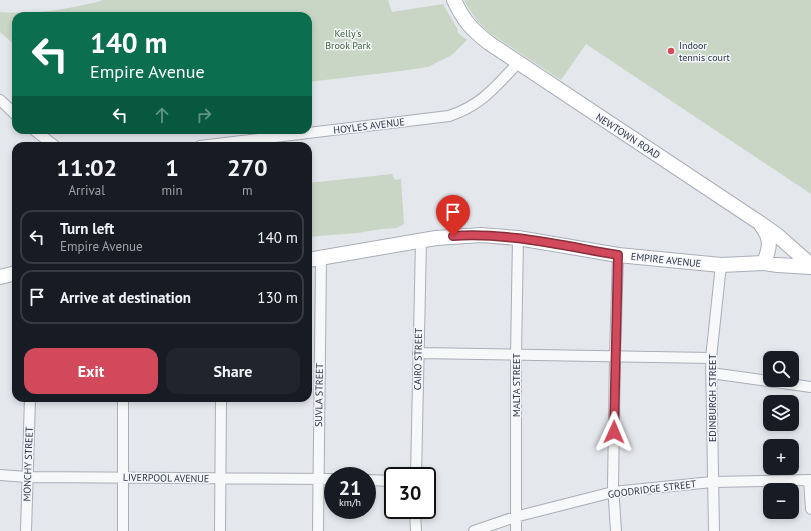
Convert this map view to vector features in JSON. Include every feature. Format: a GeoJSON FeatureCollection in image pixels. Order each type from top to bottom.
{"type":"FeatureCollection","features":[{"type":"Feature","properties":{"kind":"street","name":"NEWTOWN ROAD"},"geometry":{"type":"LineString","coordinates":[[454,0],[463,19],[475,32],[760,223],[782,239],[811,266]]}},
{"type":"Feature","properties":{"kind":"street","name":"HOYLES AVENUE"},"geometry":{"type":"LineString","coordinates":[[312,133],[449,116],[469,108],[485,97],[518,62]]}},
{"type":"Feature","properties":{"kind":"street"},"geometry":{"type":"LineString","coordinates":[[0,100],[12,111]]}},
{"type":"Feature","properties":{"kind":"street"},"geometry":{"type":"LineString","coordinates":[[38,134],[46,142]]}},
{"type":"Feature","properties":{"kind":"street","name":"HOYLES AVENUE"},"geometry":{"type":"LineString","coordinates":[[233,142],[300,134]]}},
{"type":"Feature","properties":{"kind":"street"},"geometry":{"type":"LineString","coordinates":[[760,223],[768,234],[769,240],[768,251],[764,263]]}},
{"type":"Feature","properties":{"kind":"street","name":"EMPIRE AVENUE"},"geometry":{"type":"LineString","coordinates":[[315,259],[421,241],[466,236],[518,238],[618,255],[721,265],[764,263],[811,266]]}},
{"type":"Feature","properties":{"kind":"street","name":"MALTA STREET"},"geometry":{"type":"LineString","coordinates":[[516,531],[516,355],[518,238]]}},
{"type":"Feature","properties":{"kind":"street","name":"CAIRO STREET"},"geometry":{"type":"LineString","coordinates":[[416,467],[421,241]]}},
{"type":"Feature","properties":{"kind":"street"},"geometry":{"type":"LineString","coordinates":[[616,531],[613,492],[618,255]]}},
{"type":"Feature","properties":{"kind":"street","name":"SUVLA STREET"},"geometry":{"type":"LineString","coordinates":[[315,259],[318,531]]}},
{"type":"Feature","properties":{"kind":"street","name":"EDINBURGH STREET"},"geometry":{"type":"LineString","coordinates":[[714,531],[711,358],[721,265]]}},
{"type":"Feature","properties":{"kind":"street"},"geometry":{"type":"LineString","coordinates":[[0,277],[12,274]]}},
{"type":"Feature","properties":{"kind":"street"},"geometry":{"type":"LineString","coordinates":[[418,353],[711,358]]}},
{"type":"Feature","properties":{"kind":"street"},"geometry":{"type":"LineString","coordinates":[[711,373],[811,388]]}},
{"type":"Feature","properties":{"kind":"street","name":"MONCHY STREET"},"geometry":{"type":"LineString","coordinates":[[26,531],[30,402]]}},
{"type":"Feature","properties":{"kind":"street"},"geometry":{"type":"LineString","coordinates":[[123,402],[123,531]]}},
{"type":"Feature","properties":{"kind":"street"},"geometry":{"type":"LineString","coordinates":[[220,531],[221,402]]}},
{"type":"Feature","properties":{"kind":"street","name":"LIVERPOOL AVENUE"},"geometry":{"type":"LineString","coordinates":[[0,475],[27,477],[324,479]]}},
{"type":"Feature","properties":{"kind":"street"},"geometry":{"type":"LineString","coordinates":[[810,480],[811,509]]}},
{"type":"Feature","properties":{"kind":"street","name":"GOODRIDGE STREET"},"geometry":{"type":"LineString","coordinates":[[474,531],[515,517],[613,492],[712,482],[810,480]]}},
{"type":"Feature","properties":{"kind":"street"},"geometry":{"type":"LineString","coordinates":[[415,519],[416,531]]}},
{"type":"Feature","properties":{"kind":"green space","name":"Kelly's Brook Park"},"geometry":{"type":"Polygon","coordinates":[[[104,0],[388,0],[392,12],[443,4],[458,30],[457,32],[467,40],[452,55],[428,67],[312,82],[312,12],[39,12],[79,6],[104,0]]]}},
{"type":"Feature","properties":{"kind":"green space"},"geometry":{"type":"Polygon","coordinates":[[[811,0],[811,194],[586,44],[561,80],[490,33],[478,22],[464,1],[811,0]]]}},
{"type":"Feature","properties":{"kind":"green space","name":"Kelly's Brook Park"},"geometry":{"type":"Polygon","coordinates":[[[0,12],[12,13],[12,42],[0,32],[0,12]]]}},
{"type":"Feature","properties":{"kind":"green space"},"geometry":{"type":"Polygon","coordinates":[[[392,174],[395,180],[401,179],[404,224],[397,228],[312,237],[312,183],[392,174]]]}},
{"type":"Feature","properties":{"kind":"place","name":"Indoor tennis court"},"geometry":{"type":"Point","coordinates":[671,51]}},
{"type":"Feature","properties":{"kind":"route"},"geometry":{"type":"LineString","coordinates":[[453,236],[481,235],[518,238],[618,255],[616,284],[614,432]]}}]}
